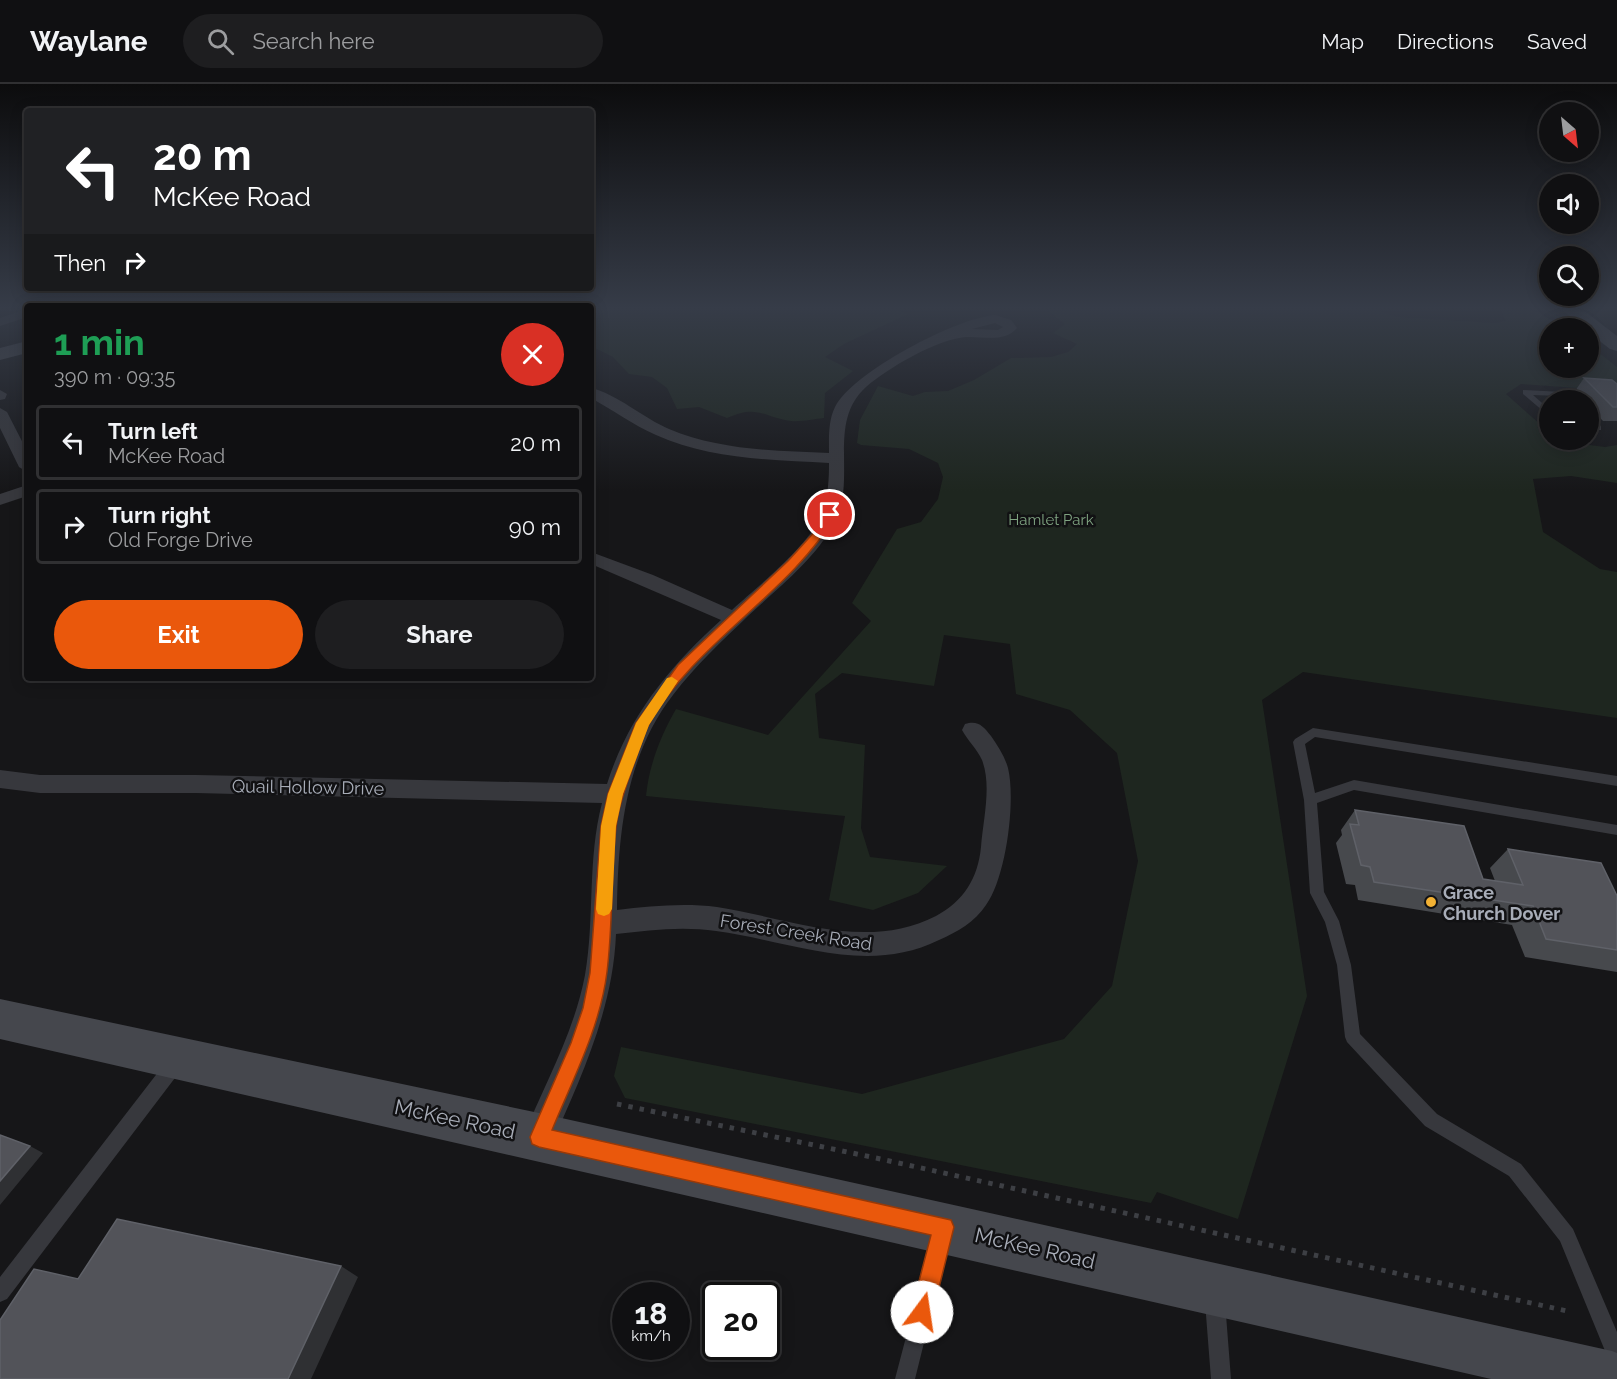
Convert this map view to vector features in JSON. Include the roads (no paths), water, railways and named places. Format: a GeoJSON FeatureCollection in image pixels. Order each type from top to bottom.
{"type":"FeatureCollection","features":[{"type":"Feature","properties":{"kind":"main road","name":"McKee Road"},"geometry":{"type":"LineString","coordinates":[[0,1019],[943,1227],[1612,1379]]}},
{"type":"Feature","properties":{"kind":"street"},"geometry":{"type":"LineString","coordinates":[[539,1137],[592,1008],[599,973],[609,826],[616,794],[642,723],[682,668],[792,563],[821,531],[830,515],[838,481],[836,440],[842,408],[850,395],[869,377],[884,369]]}},
{"type":"Feature","properties":{"kind":"street"},"geometry":{"type":"LineString","coordinates":[[596,399],[672,436],[711,447],[764,454],[837,458]]}},
{"type":"Feature","properties":{"kind":"street"},"geometry":{"type":"LineString","coordinates":[[0,412],[21,441]]}},
{"type":"Feature","properties":{"kind":"street"},"geometry":{"type":"LineString","coordinates":[[0,500],[24,491]]}},
{"type":"Feature","properties":{"kind":"street"},"geometry":{"type":"LineString","coordinates":[[594,559],[646,579],[734,618]]}},
{"type":"Feature","properties":{"kind":"street","name":"Forest Creek Road"},"geometry":{"type":"LineString","coordinates":[[603,924],[683,916],[717,919],[849,943],[879,945],[905,941],[932,932],[957,918],[974,903],[987,882],[994,858],[997,773],[983,742],[973,730]]}},
{"type":"Feature","properties":{"kind":"street","name":"Quail Hollow Drive"},"geometry":{"type":"LineString","coordinates":[[0,779],[40,784],[196,784],[616,794]]}},
{"type":"Feature","properties":{"kind":"lane"},"geometry":{"type":"LineString","coordinates":[[1539,393],[1526,392],[1539,404]]}},
{"type":"Feature","properties":{"kind":"lane"},"geometry":{"type":"LineString","coordinates":[[1617,781],[1313,732],[1299,742],[1311,800],[1317,893],[1332,921],[1344,965],[1353,1037],[1431,1120],[1515,1170],[1567,1235],[1617,1356]]}},
{"type":"Feature","properties":{"kind":"lane"},"geometry":{"type":"LineString","coordinates":[[1311,800],[1354,785],[1617,830]]}},
{"type":"Feature","properties":{"kind":"lane"},"geometry":{"type":"LineString","coordinates":[[0,1292],[179,1058]]}},
{"type":"Feature","properties":{"kind":"lane"},"geometry":{"type":"LineString","coordinates":[[905,1379],[943,1227]]}},
{"type":"Feature","properties":{"kind":"lane"},"geometry":{"type":"LineString","coordinates":[[1214,1289],[1221,1379]]}},
{"type":"Feature","properties":{"kind":"place","name":"Grace Church Dover"},"geometry":{"type":"Point","coordinates":[1431,902]}},
{"type":"Feature","properties":{"kind":"park label","name":"Hamlet Park"},"geometry":{"type":"Point","coordinates":[1051,520]}}]}
